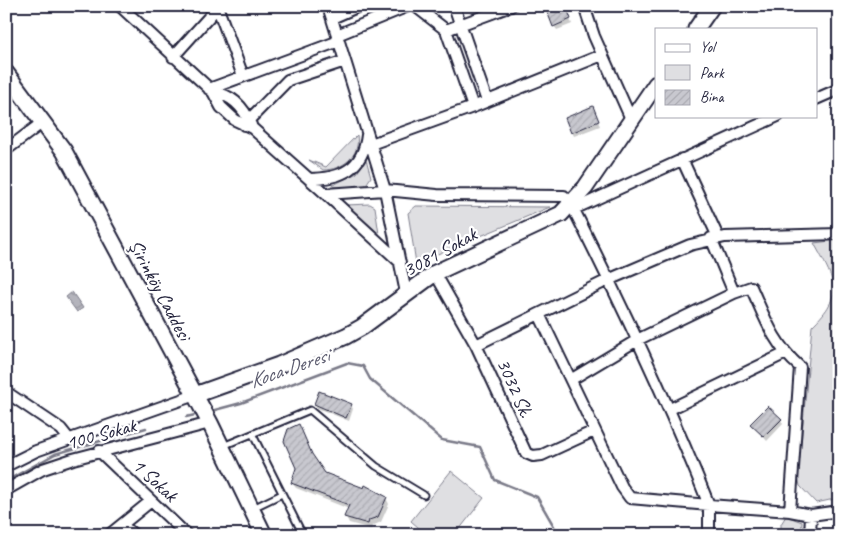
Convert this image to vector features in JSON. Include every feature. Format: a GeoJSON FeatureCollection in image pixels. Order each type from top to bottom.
{"type":"FeatureCollection","features":[{"type":"Feature","properties":{"kind":"street"},"geometry":{"type":"LineString","coordinates":[[120,6],[173,57],[211,90],[233,99],[249,124],[400,262]]}},
{"type":"Feature","properties":{"kind":"street"},"geometry":{"type":"LineString","coordinates":[[328,6],[385,190],[406,293]]}},
{"type":"Feature","properties":{"kind":"street"},"geometry":{"type":"LineString","coordinates":[[332,18],[359,6]]}},
{"type":"Feature","properties":{"kind":"street"},"geometry":{"type":"LineString","coordinates":[[211,90],[338,38],[408,6]]}},
{"type":"Feature","properties":{"kind":"street"},"geometry":{"type":"LineString","coordinates":[[414,6],[446,30],[473,107]]}},
{"type":"Feature","properties":{"kind":"street"},"geometry":{"type":"LineString","coordinates":[[454,6],[488,101]]}},
{"type":"Feature","properties":{"kind":"street"},"geometry":{"type":"LineString","coordinates":[[446,30],[511,6]]}},
{"type":"Feature","properties":{"kind":"street"},"geometry":{"type":"LineString","coordinates":[[584,6],[602,55],[631,119]]}},
{"type":"Feature","properties":{"kind":"street"},"geometry":{"type":"LineString","coordinates":[[697,28],[712,6]]}},
{"type":"Feature","properties":{"kind":"street"},"geometry":{"type":"LineString","coordinates":[[173,57],[217,7],[244,76]]}},
{"type":"Feature","properties":{"kind":"street"},"geometry":{"type":"LineString","coordinates":[[371,144],[473,107],[602,55]]}},
{"type":"Feature","properties":{"kind":"street"},"geometry":{"type":"LineString","coordinates":[[249,124],[288,80],[346,62]]}},
{"type":"Feature","properties":{"kind":"street","name":"Şirinköy Caddesi"},"geometry":{"type":"LineString","coordinates":[[6,73],[64,151],[210,423],[264,535]]}},
{"type":"Feature","properties":{"kind":"street","name":"3081 Sokak"},"geometry":{"type":"LineString","coordinates":[[195,395],[279,365],[346,336],[362,328],[435,273],[573,207],[655,85]]}},
{"type":"Feature","properties":{"kind":"street"},"geometry":{"type":"LineString","coordinates":[[818,98],[839,89]]}},
{"type":"Feature","properties":{"kind":"street"},"geometry":{"type":"LineString","coordinates":[[573,207],[774,118]]}},
{"type":"Feature","properties":{"kind":"street"},"geometry":{"type":"LineString","coordinates":[[6,150],[43,122]]}},
{"type":"Feature","properties":{"kind":"street"},"geometry":{"type":"LineString","coordinates":[[309,179],[326,179],[352,168],[363,154],[367,132]]}},
{"type":"Feature","properties":{"kind":"street"},"geometry":{"type":"LineString","coordinates":[[682,159],[715,238],[734,293]]}},
{"type":"Feature","properties":{"kind":"street"},"geometry":{"type":"LineString","coordinates":[[326,194],[385,190],[447,195],[564,196],[573,207],[638,339],[670,410],[709,505],[709,535]]}},
{"type":"Feature","properties":{"kind":"street"},"geometry":{"type":"LineString","coordinates":[[476,345],[608,280],[690,245],[715,238],[839,234]]}},
{"type":"Feature","properties":{"kind":"street","name":"3032 Sk."},"geometry":{"type":"LineString","coordinates":[[435,273],[476,345],[526,453],[533,456],[542,455],[594,431]]}},
{"type":"Feature","properties":{"kind":"street"},"geometry":{"type":"LineString","coordinates":[[572,379],[638,339],[734,293],[751,287],[772,334],[784,354],[800,367],[790,511]]}},
{"type":"Feature","properties":{"kind":"street"},"geometry":{"type":"LineString","coordinates":[[539,314],[572,379],[594,431],[622,487],[630,498],[790,511],[811,515],[839,511]]}},
{"type":"Feature","properties":{"kind":"street"},"geometry":{"type":"LineString","coordinates":[[670,410],[784,354]]}},
{"type":"Feature","properties":{"kind":"street"},"geometry":{"type":"LineString","coordinates":[[6,392],[62,429],[69,439]]}},
{"type":"Feature","properties":{"kind":"street","name":"100 Sokak"},"geometry":{"type":"LineString","coordinates":[[6,466],[22,457],[69,439],[195,395]]}},
{"type":"Feature","properties":{"kind":"street","name":"100 Sokak"},"geometry":{"type":"LineString","coordinates":[[6,490],[43,470],[99,451],[210,423]]}},
{"type":"Feature","properties":{"kind":"street","name":"1 Sokak"},"geometry":{"type":"LineString","coordinates":[[99,451],[185,534]]}},
{"type":"Feature","properties":{"kind":"street"},"geometry":{"type":"LineString","coordinates":[[109,535],[151,501]]}},
{"type":"Feature","properties":{"kind":"street"},"geometry":{"type":"LineString","coordinates":[[810,535],[811,515]]}},
{"type":"Feature","properties":{"kind":"street"},"geometry":{"type":"LineString","coordinates":[[122,525],[134,535]]}},
{"type":"Feature","properties":{"kind":"lane"},"geometry":{"type":"LineString","coordinates":[[221,446],[253,435],[310,410],[376,466],[424,495]]}},
{"type":"Feature","properties":{"kind":"lane"},"geometry":{"type":"LineString","coordinates":[[253,435],[303,535]]}},
{"type":"Feature","properties":{"kind":"lane"},"geometry":{"type":"LineString","coordinates":[[251,509],[282,494]]}},
{"type":"Feature","properties":{"kind":"green space"},"geometry":{"type":"Polygon","coordinates":[[[357,135],[356,149],[349,160],[343,164],[323,170],[309,160],[326,167],[357,135]]]}},
{"type":"Feature","properties":{"kind":"green space"},"geometry":{"type":"Polygon","coordinates":[[[366,159],[371,177],[365,186],[329,187],[357,173],[366,159]]]}},
{"type":"Feature","properties":{"kind":"green space"},"geometry":{"type":"Polygon","coordinates":[[[370,204],[375,207],[379,234],[346,205],[370,204]]]}},
{"type":"Feature","properties":{"kind":"green space"},"geometry":{"type":"Polygon","coordinates":[[[416,206],[550,207],[416,263],[408,213],[416,206]]]}},
{"type":"Feature","properties":{"kind":"green space"},"geometry":{"type":"Polygon","coordinates":[[[839,240],[839,498],[816,503],[800,486],[798,476],[812,326],[829,305],[833,296],[833,287],[827,268],[814,243],[839,240]]]}},
{"type":"Feature","properties":{"kind":"green space"},"geometry":{"type":"Polygon","coordinates":[[[451,471],[484,498],[455,535],[427,535],[411,521],[451,471]]]}},
{"type":"Feature","properties":{"kind":"green space"},"geometry":{"type":"Polygon","coordinates":[[[786,516],[802,522],[801,535],[781,535],[781,524],[786,516]]]}},
{"type":"Feature","properties":{"kind":"water"},"geometry":{"type":"Polygon","coordinates":[[[72,292],[83,308],[77,312],[66,297],[72,292]]]}},
{"type":"Feature","properties":{"kind":"building"},"geometry":{"type":"Polygon","coordinates":[[[545,6],[566,6],[571,19],[553,27],[545,6]]]}},
{"type":"Feature","properties":{"kind":"building"},"geometry":{"type":"Polygon","coordinates":[[[593,106],[599,121],[571,133],[565,118],[593,106]]]}},
{"type":"Feature","properties":{"kind":"building"},"geometry":{"type":"Polygon","coordinates":[[[319,391],[352,404],[346,418],[314,404],[319,391]]]}},
{"type":"Feature","properties":{"kind":"building"},"geometry":{"type":"Polygon","coordinates":[[[768,406],[782,419],[764,437],[750,424],[768,406]]]}},
{"type":"Feature","properties":{"kind":"building"},"geometry":{"type":"Polygon","coordinates":[[[299,424],[312,454],[325,473],[364,488],[365,485],[387,497],[378,517],[369,520],[368,524],[344,517],[349,505],[291,483],[296,468],[284,441],[288,429],[299,424]]]}},
{"type":"Feature","properties":{"kind":"waterway"},"geometry":{"type":"LineString","coordinates":[[211,411],[241,403],[347,363],[363,366],[370,379],[442,440],[480,447],[495,480],[537,497],[559,535]]}},
{"type":"Feature","properties":{"kind":"waterway","name":"Koca Deresi"},"geometry":{"type":"LineString","coordinates":[[186,417],[195,415]]}},
{"type":"Feature","properties":{"kind":"waterway","name":"Koca Deresi"},"geometry":{"type":"LineString","coordinates":[[6,481],[55,454],[146,428]]}}]}
